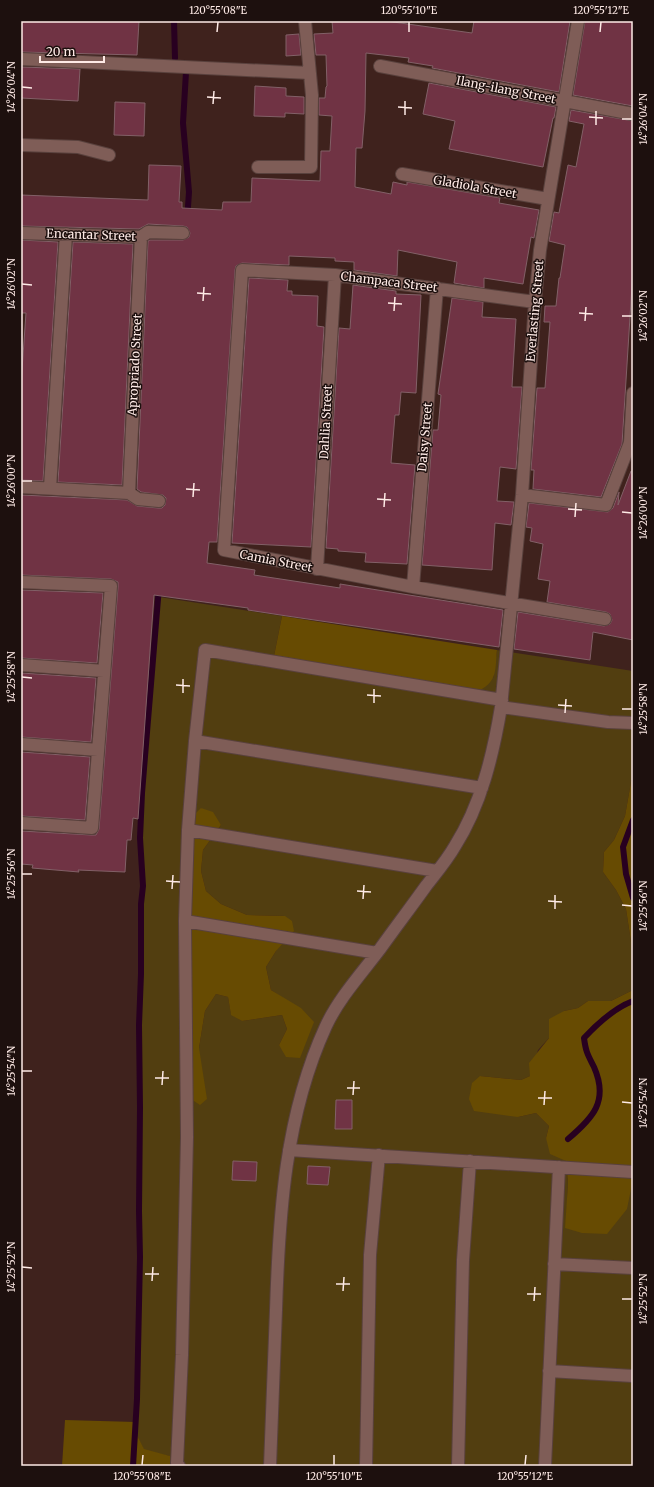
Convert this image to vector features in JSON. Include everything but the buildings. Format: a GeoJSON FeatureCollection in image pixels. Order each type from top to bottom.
{"type":"FeatureCollection","features":[{"type":"Feature","properties":{"kind":"street"},"geometry":{"type":"LineString","coordinates":[[258,166],[311,167],[312,95],[305,21]]}},
{"type":"Feature","properties":{"kind":"street","name":"Everlasting Street"},"geometry":{"type":"LineString","coordinates":[[270,1466],[278,1248],[289,1150],[298,1103],[312,1060],[327,1024],[351,986],[377,954],[455,846],[472,814],[482,788],[497,730],[512,603],[522,495],[540,250],[578,21]]}},
{"type":"Feature","properties":{"kind":"street"},"geometry":{"type":"LineString","coordinates":[[21,59],[310,73]]}},
{"type":"Feature","properties":{"kind":"street","name":"Ilang-ilang Street"},"geometry":{"type":"LineString","coordinates":[[380,66],[633,114]]}},
{"type":"Feature","properties":{"kind":"street"},"geometry":{"type":"LineString","coordinates":[[21,145],[78,147],[109,155]]}},
{"type":"Feature","properties":{"kind":"street","name":"Gladiola Street"},"geometry":{"type":"LineString","coordinates":[[402,174],[548,199]]}},
{"type":"Feature","properties":{"kind":"street","name":"Encantar Street"},"geometry":{"type":"LineString","coordinates":[[21,233],[141,237],[148,232],[183,233]]}},
{"type":"Feature","properties":{"kind":"street"},"geometry":{"type":"LineString","coordinates":[[50,488],[66,234]]}},
{"type":"Feature","properties":{"kind":"street","name":"Apropriado Street"},"geometry":{"type":"LineString","coordinates":[[129,493],[141,237]]}},
{"type":"Feature","properties":{"kind":"street","name":"Champaca Street"},"geometry":{"type":"LineString","coordinates":[[242,270],[335,275],[535,302]]}},
{"type":"Feature","properties":{"kind":"street","name":"Camia Street"},"geometry":{"type":"LineString","coordinates":[[242,270],[224,550],[413,587],[604,619]]}},
{"type":"Feature","properties":{"kind":"street","name":"Dahlia Street"},"geometry":{"type":"LineString","coordinates":[[317,569],[335,275]]}},
{"type":"Feature","properties":{"kind":"street","name":"Daisy Street"},"geometry":{"type":"LineString","coordinates":[[413,587],[437,288]]}},
{"type":"Feature","properties":{"kind":"street"},"geometry":{"type":"LineString","coordinates":[[522,495],[606,505],[631,439],[633,393]]}},
{"type":"Feature","properties":{"kind":"street"},"geometry":{"type":"LineString","coordinates":[[21,486],[129,493],[138,499],[159,501]]}},
{"type":"Feature","properties":{"kind":"street"},"geometry":{"type":"LineString","coordinates":[[21,582],[111,586],[92,828],[21,823]]}},
{"type":"Feature","properties":{"kind":"street"},"geometry":{"type":"LineString","coordinates":[[179,1466],[187,1138],[186,921],[188,830],[195,741],[205,650],[501,704],[608,722],[633,723]]}},
{"type":"Feature","properties":{"kind":"street"},"geometry":{"type":"LineString","coordinates":[[21,665],[104,671]]}},
{"type":"Feature","properties":{"kind":"street"},"geometry":{"type":"LineString","coordinates":[[195,741],[482,788]]}},
{"type":"Feature","properties":{"kind":"street"},"geometry":{"type":"LineString","coordinates":[[21,744],[98,750]]}},
{"type":"Feature","properties":{"kind":"street"},"geometry":{"type":"LineString","coordinates":[[188,830],[438,871]]}},
{"type":"Feature","properties":{"kind":"street"},"geometry":{"type":"LineString","coordinates":[[186,921],[377,954]]}},
{"type":"Feature","properties":{"kind":"street"},"geometry":{"type":"LineString","coordinates":[[289,1150],[633,1172]]}},
{"type":"Feature","properties":{"kind":"street"},"geometry":{"type":"LineString","coordinates":[[366,1466],[370,1255],[379,1155]]}},
{"type":"Feature","properties":{"kind":"street"},"geometry":{"type":"LineString","coordinates":[[458,1466],[463,1260],[470,1161]]}},
{"type":"Feature","properties":{"kind":"street"},"geometry":{"type":"LineString","coordinates":[[545,1466],[559,1167]]}},
{"type":"Feature","properties":{"kind":"street"},"geometry":{"type":"LineString","coordinates":[[554,1264],[633,1268]]}},
{"type":"Feature","properties":{"kind":"street"},"geometry":{"type":"LineString","coordinates":[[549,1371],[633,1376]]}},
{"type":"Feature","properties":{"kind":"shaded area"},"geometry":{"type":"Polygon","coordinates":[[[159,597],[282,616],[274,656],[493,678],[497,650],[633,671],[633,779],[631,782],[625,816],[614,840],[604,852],[603,872],[616,890],[626,909],[633,955],[633,990],[611,1001],[588,1001],[578,1008],[564,1011],[549,1038],[538,1050],[530,1076],[521,1080],[480,1076],[518,1117],[536,1113],[549,1126],[546,1138],[566,1161],[568,1183],[566,1228],[633,1179],[633,1466],[172,1466],[169,1456],[144,1450],[135,1431],[140,1257],[139,1025],[141,904],[143,886],[140,838],[142,793],[159,597]],[[201,808],[199,1048],[205,1011],[216,994],[228,997],[231,1014],[242,1021],[282,1015],[287,1029],[279,1045],[300,1058],[283,998],[271,990],[266,967],[276,951],[285,916],[247,915],[221,904],[206,891],[201,871],[203,850],[221,825],[201,808]]]}},
{"type":"Feature","properties":{"kind":"shaded area"},"geometry":{"type":"Polygon","coordinates":[[[282,616],[497,650],[493,678],[480,690],[274,656],[282,616]]]}},
{"type":"Feature","properties":{"kind":"shaded area"},"geometry":{"type":"Polygon","coordinates":[[[633,779],[633,955],[626,909],[616,890],[603,872],[604,852],[614,840],[625,816],[631,782],[633,779]]]}},
{"type":"Feature","properties":{"kind":"shaded area"},"geometry":{"type":"Polygon","coordinates":[[[201,808],[213,812],[221,825],[203,850],[201,871],[206,891],[221,904],[247,915],[285,916],[292,921],[294,931],[276,951],[266,967],[271,990],[301,1008],[314,1022],[300,1058],[286,1057],[279,1045],[287,1029],[282,1015],[242,1021],[231,1015],[228,997],[216,994],[205,1011],[199,1048],[207,1099],[200,1105],[191,1099],[190,914],[193,816],[201,808]]]}},
{"type":"Feature","properties":{"kind":"shaded area"},"geometry":{"type":"Polygon","coordinates":[[[633,990],[633,1179],[627,1209],[607,1234],[582,1233],[565,1228],[568,1183],[566,1161],[550,1154],[546,1138],[549,1126],[536,1113],[518,1117],[474,1111],[469,1099],[472,1083],[480,1076],[521,1080],[530,1076],[529,1063],[549,1038],[549,1019],[564,1011],[578,1008],[588,1001],[611,1001],[633,990]]]}},
{"type":"Feature","properties":{"kind":"shaded area"},"geometry":{"type":"Polygon","coordinates":[[[65,1420],[136,1422],[135,1431],[144,1449],[170,1456],[172,1466],[62,1466],[65,1420]]]}},
{"type":"Feature","properties":{"kind":"waterway"},"geometry":{"type":"LineString","coordinates":[[174,21],[175,58]]}},
{"type":"Feature","properties":{"kind":"waterway"},"geometry":{"type":"LineString","coordinates":[[186,72],[183,123],[189,192],[186,236]]}},
{"type":"Feature","properties":{"kind":"waterway"},"geometry":{"type":"LineString","coordinates":[[133,1466],[137,1399],[140,1257],[139,1025],[141,904],[143,886],[140,838],[142,793],[159,587]]}},
{"type":"Feature","properties":{"kind":"waterway"},"geometry":{"type":"LineString","coordinates":[[633,820],[623,847],[626,874],[633,898]]}},
{"type":"Feature","properties":{"kind":"waterway"},"geometry":{"type":"LineString","coordinates":[[568,1139],[585,1124],[596,1108],[599,1099],[600,1090],[598,1079],[588,1054],[584,1038],[607,1016],[633,1001]]}}]}
